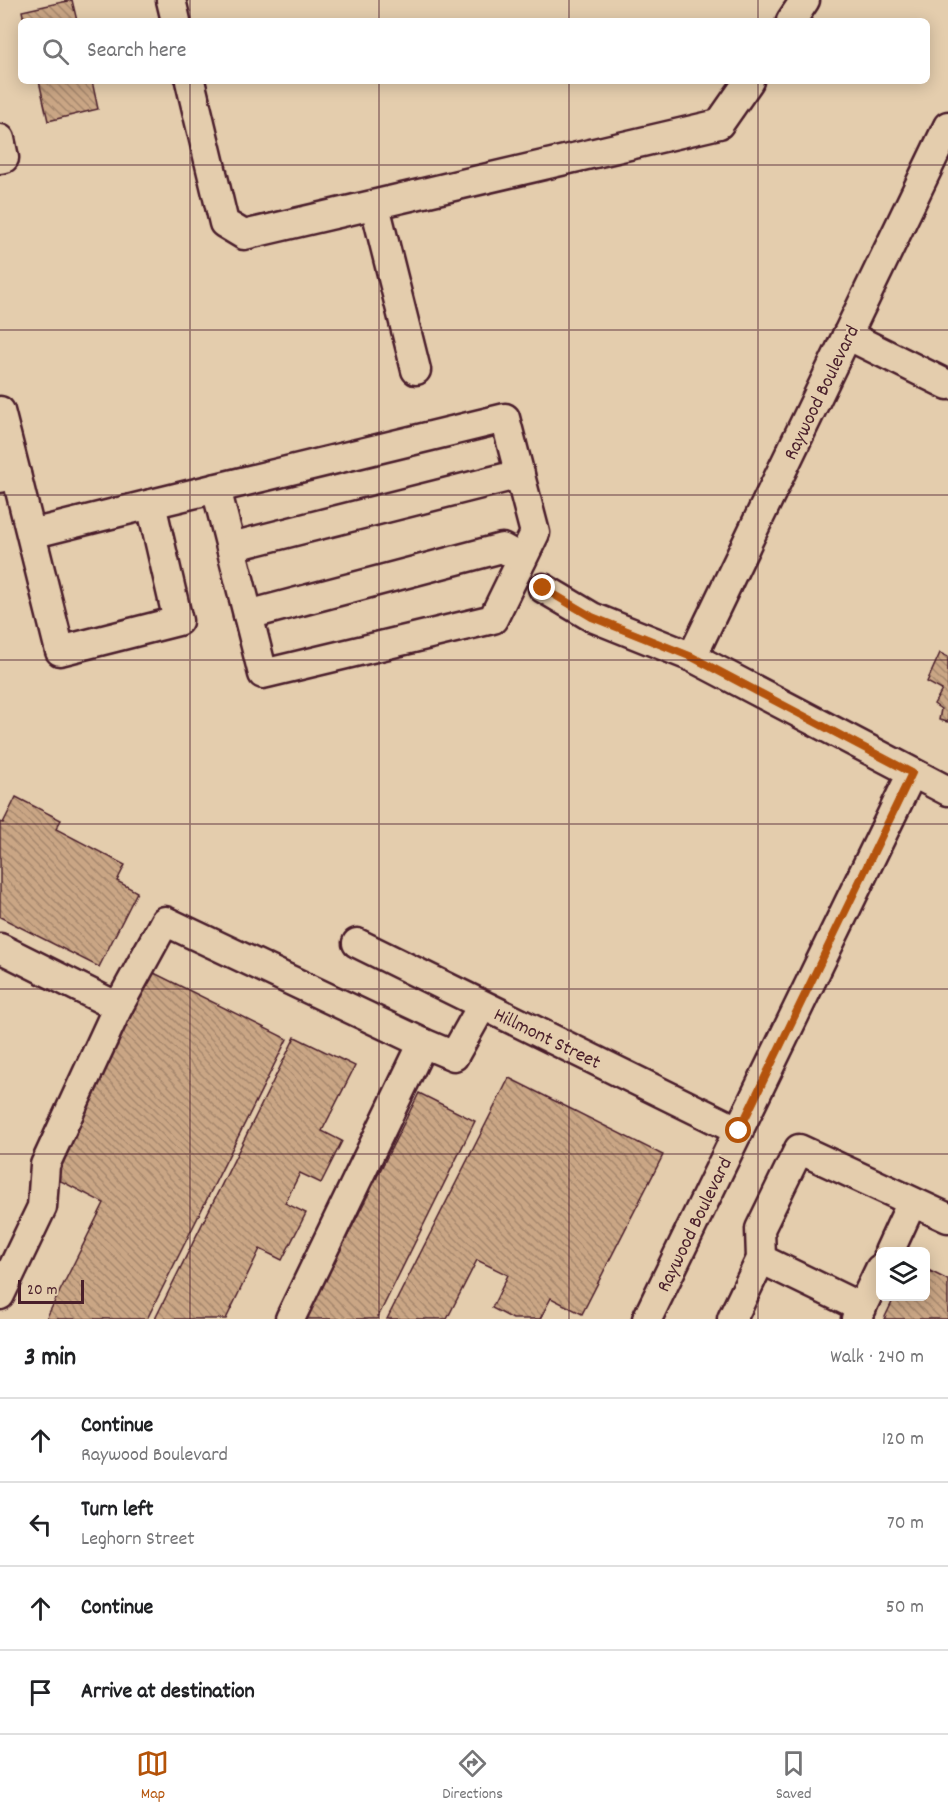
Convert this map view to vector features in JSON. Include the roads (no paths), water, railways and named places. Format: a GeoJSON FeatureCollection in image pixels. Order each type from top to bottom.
{"type":"FeatureCollection","features":[{"type":"Feature","properties":{"kind":"street"},"geometry":{"type":"LineString","coordinates":[[171,0],[175,18]]}},
{"type":"Feature","properties":{"kind":"street"},"geometry":{"type":"LineString","coordinates":[[793,18],[805,0]]}},
{"type":"Feature","properties":{"kind":"street"},"geometry":{"type":"LineString","coordinates":[[191,84],[224,224],[244,235],[719,124],[747,84]]}},
{"type":"Feature","properties":{"kind":"street","name":"Raywood Boulevard"},"geometry":{"type":"LineString","coordinates":[[692,657],[948,126]]}},
{"type":"Feature","properties":{"kind":"street"},"geometry":{"type":"LineString","coordinates":[[0,139],[4,158],[0,159]]}},
{"type":"Feature","properties":{"kind":"street"},"geometry":{"type":"LineString","coordinates":[[375,206],[416,370]]}},
{"type":"Feature","properties":{"kind":"street"},"geometry":{"type":"LineString","coordinates":[[848,335],[948,385]]}},
{"type":"Feature","properties":{"kind":"street"},"geometry":{"type":"LineString","coordinates":[[0,411],[8,476],[31,534],[60,651],[178,621],[151,504]]}},
{"type":"Feature","properties":{"kind":"street"},"geometry":{"type":"LineString","coordinates":[[31,534],[216,488],[506,418],[535,533],[493,619],[263,674],[216,488]]}},
{"type":"Feature","properties":{"kind":"street"},"geometry":{"type":"LineString","coordinates":[[231,547],[520,474]]}},
{"type":"Feature","properties":{"kind":"street"},"geometry":{"type":"LineString","coordinates":[[248,615],[502,548],[522,559]]}},
{"type":"Feature","properties":{"kind":"street"},"geometry":{"type":"LineString","coordinates":[[543,588],[592,617],[692,657],[948,791]]}},
{"type":"Feature","properties":{"kind":"street","name":"Raywood Boulevard"},"geometry":{"type":"LineString","coordinates":[[647,1319],[912,773]]}},
{"type":"Feature","properties":{"kind":"street"},"geometry":{"type":"LineString","coordinates":[[0,1294],[42,1208],[45,1165],[118,1007],[165,921],[454,1056],[482,1005]]}},
{"type":"Feature","properties":{"kind":"street","name":"Hillmont Street"},"geometry":{"type":"LineString","coordinates":[[357,943],[739,1131]]}},
{"type":"Feature","properties":{"kind":"street"},"geometry":{"type":"LineString","coordinates":[[0,948],[118,1007]]}},
{"type":"Feature","properties":{"kind":"street"},"geometry":{"type":"LineString","coordinates":[[290,1319],[423,1043]]}},
{"type":"Feature","properties":{"kind":"street"},"geometry":{"type":"LineString","coordinates":[[732,1319],[761,1259],[760,1229],[799,1149],[948,1218]]}},
{"type":"Feature","properties":{"kind":"street"},"geometry":{"type":"LineString","coordinates":[[891,1247],[912,1202]]}},
{"type":"Feature","properties":{"kind":"street"},"geometry":{"type":"LineString","coordinates":[[761,1259],[859,1314],[876,1278]]}}]}
